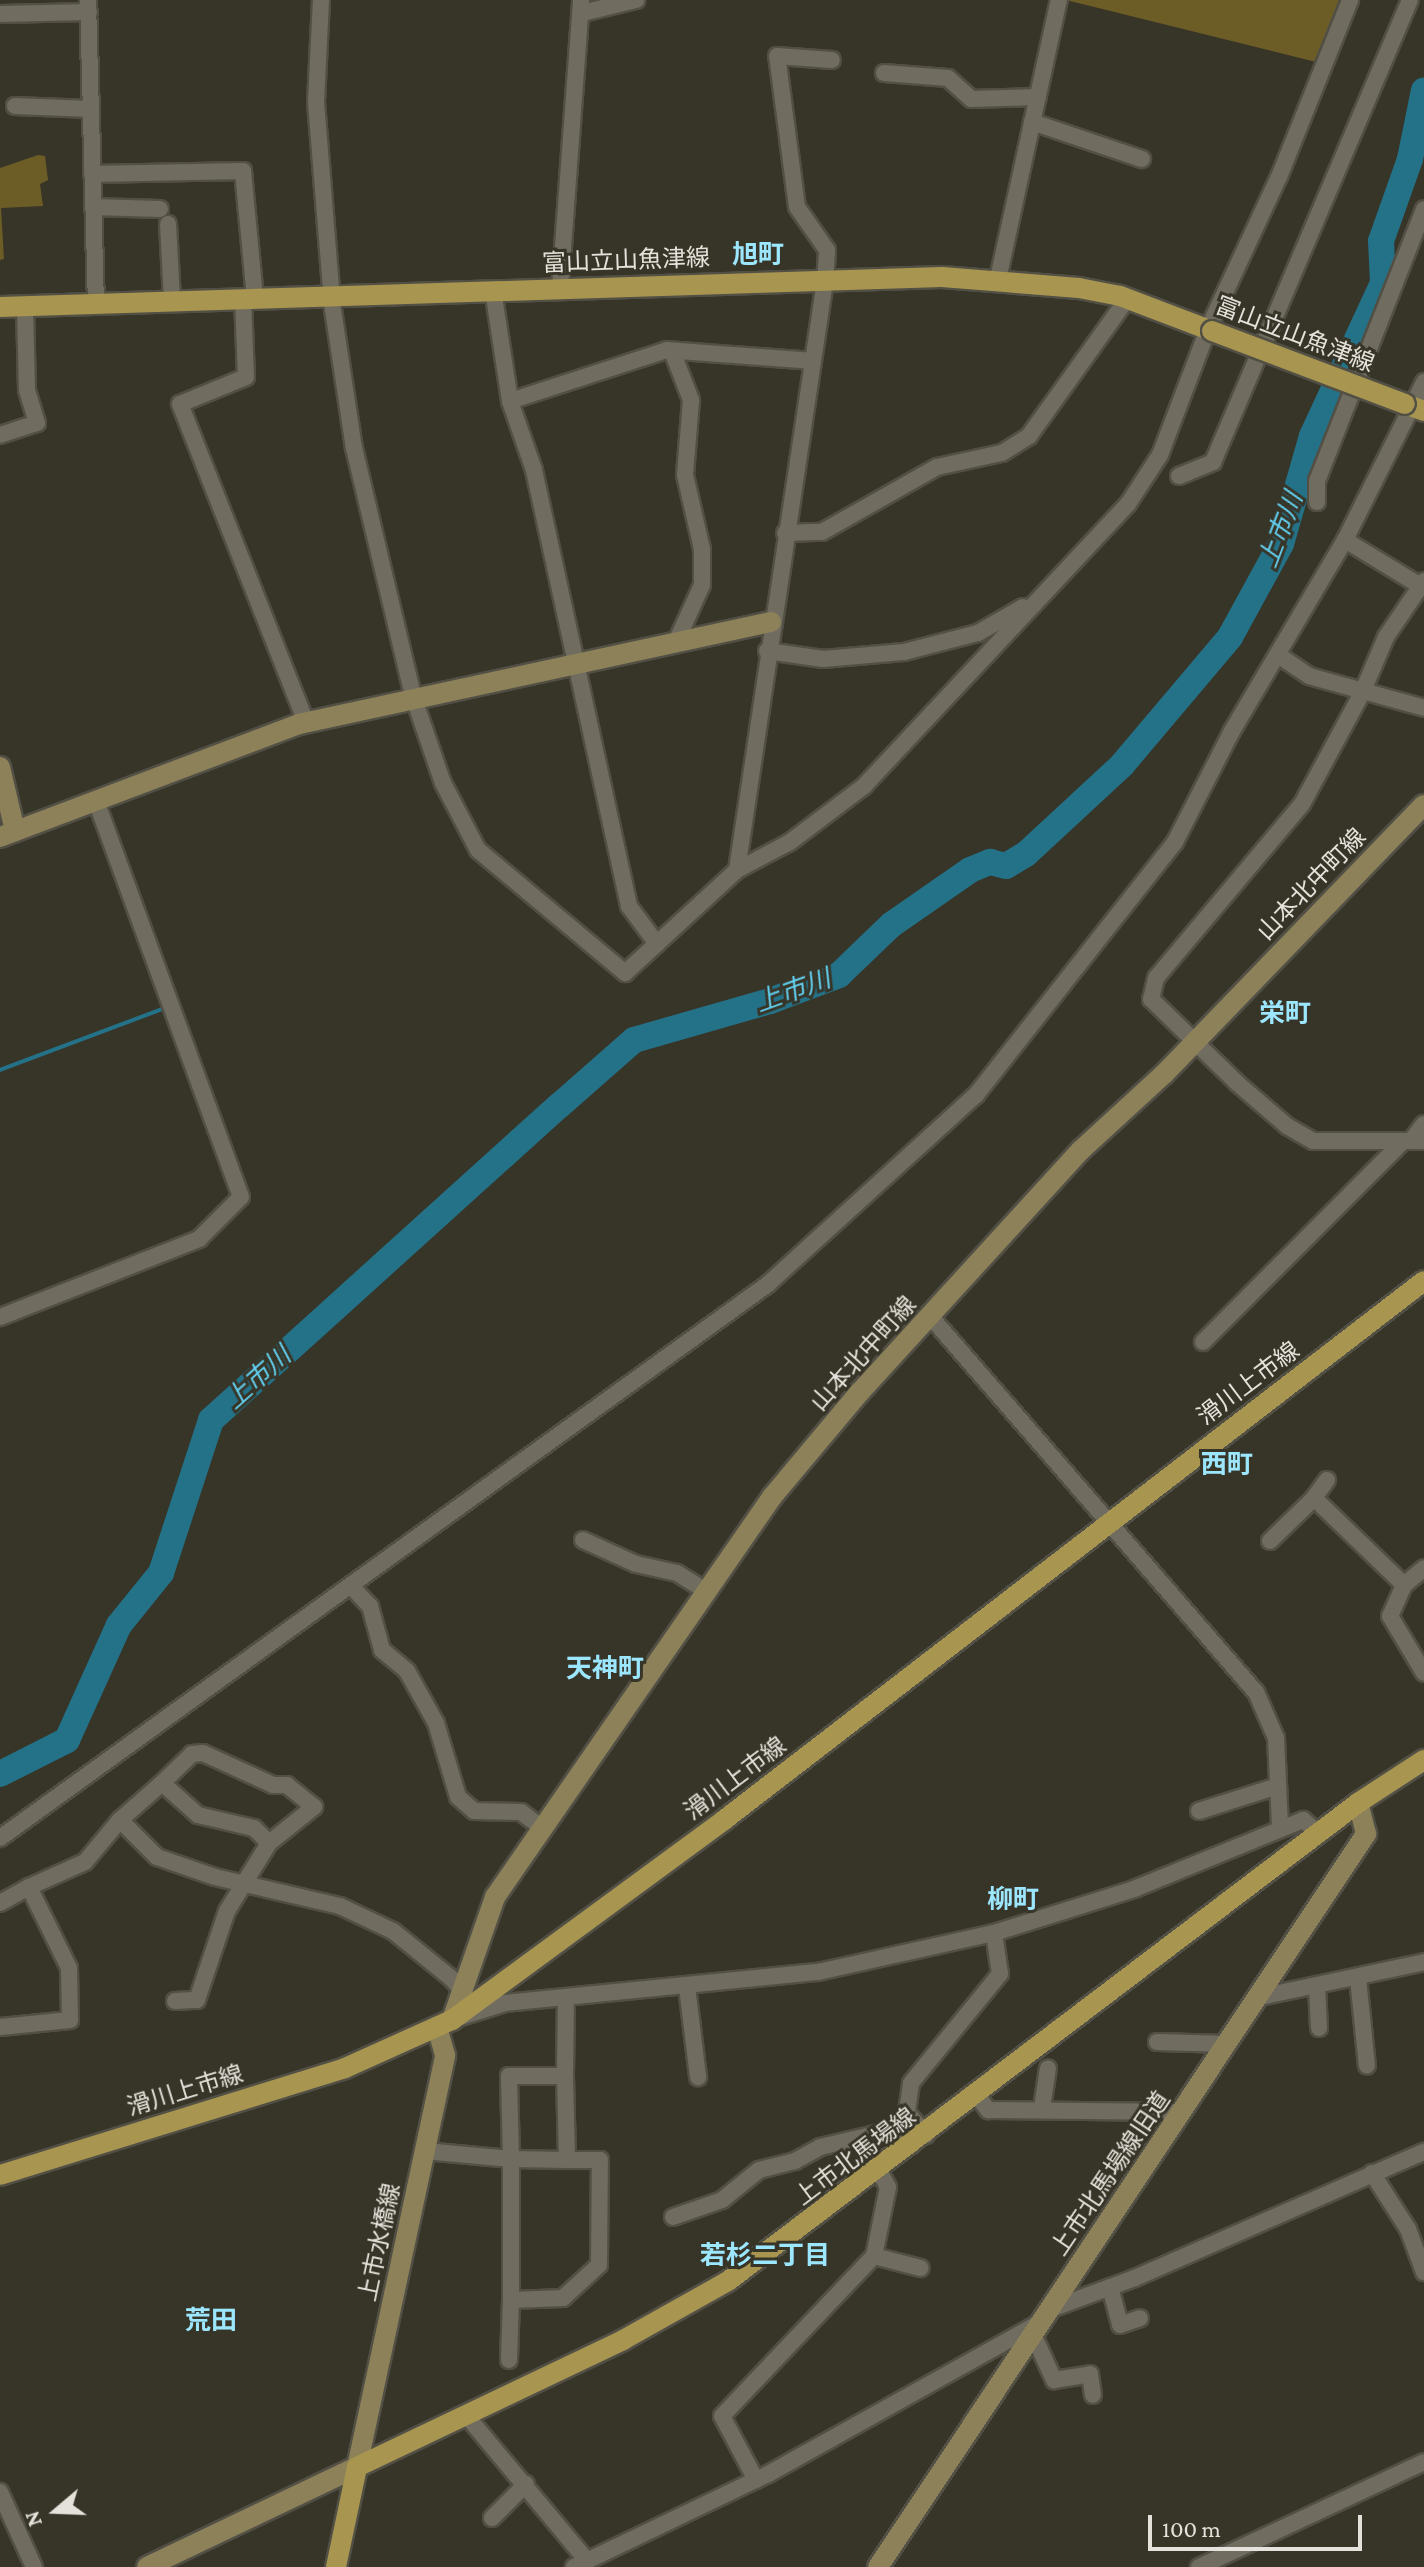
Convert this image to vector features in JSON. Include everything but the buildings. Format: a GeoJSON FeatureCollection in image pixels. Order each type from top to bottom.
{"type":"FeatureCollection","features":[{"type":"Feature","properties":{"kind":"main road","name":"富山立山魚津線"},"geometry":{"type":"LineString","coordinates":[[0,307],[331,294],[998,279],[1127,299],[1414,407]]}},
{"type":"Feature","properties":{"kind":"main road"},"geometry":{"type":"LineString","coordinates":[[0,767],[8,834],[306,722],[413,696],[771,622]]}},
{"type":"Feature","properties":{"kind":"main road","name":"山本北中町線"},"geometry":{"type":"LineString","coordinates":[[445,2023],[495,1897],[772,1497],[1081,1150],[1193,1043],[1424,805]]}},
{"type":"Feature","properties":{"kind":"main road","name":"滑川上市線"},"geometry":{"type":"LineString","coordinates":[[0,2175],[345,2068],[445,2023],[1109,1524],[1424,1281]]}},
{"type":"Feature","properties":{"kind":"main road","name":"上市北馬場線"},"geometry":{"type":"LineString","coordinates":[[357,2467],[623,2340],[728,2281],[879,2171],[1358,1803],[1424,1760]]}},
{"type":"Feature","properties":{"kind":"main road","name":"上市北馬場線旧道"},"geometry":{"type":"LineString","coordinates":[[878,2567],[1366,1834],[1358,1803]]}},
{"type":"Feature","properties":{"kind":"main road","name":"上市水橋線"},"geometry":{"type":"LineString","coordinates":[[357,2467],[445,2055],[445,2023]]}},
{"type":"Feature","properties":{"kind":"main road"},"geometry":{"type":"LineString","coordinates":[[147,2567],[357,2467]]}},
{"type":"Feature","properties":{"kind":"main road"},"geometry":{"type":"LineString","coordinates":[[336,2567],[357,2467]]}},
{"type":"Feature","properties":{"kind":"street"},"geometry":{"type":"LineString","coordinates":[[321,0],[316,102],[331,294],[354,448],[413,696],[443,783],[478,850],[625,973],[737,870],[790,842],[864,786],[1128,504],[1160,455],[1210,330],[1279,177],[1350,0]]}},
{"type":"Feature","properties":{"kind":"street"},"geometry":{"type":"LineString","coordinates":[[560,288],[581,7],[636,0]]}},
{"type":"Feature","properties":{"kind":"street"},"geometry":{"type":"LineString","coordinates":[[998,279],[1059,0]]}},
{"type":"Feature","properties":{"kind":"street"},"geometry":{"type":"LineString","coordinates":[[1179,476],[1213,462],[1410,0]]}},
{"type":"Feature","properties":{"kind":"street"},"geometry":{"type":"LineString","coordinates":[[0,14],[88,6],[96,304]]}},
{"type":"Feature","properties":{"kind":"street"},"geometry":{"type":"LineString","coordinates":[[737,870],[771,622],[825,281],[827,250],[797,207],[777,56],[832,60]]}},
{"type":"Feature","properties":{"kind":"street"},"geometry":{"type":"LineString","coordinates":[[884,73],[948,78],[971,99],[1038,97]]}},
{"type":"Feature","properties":{"kind":"street"},"geometry":{"type":"LineString","coordinates":[[15,106],[91,109]]}},
{"type":"Feature","properties":{"kind":"street"},"geometry":{"type":"LineString","coordinates":[[1032,122],[1142,159]]}},
{"type":"Feature","properties":{"kind":"street"},"geometry":{"type":"LineString","coordinates":[[92,174],[243,171],[249,299],[246,377],[180,404],[306,722]]}},
{"type":"Feature","properties":{"kind":"street"},"geometry":{"type":"LineString","coordinates":[[93,207],[164,217],[172,301]]}},
{"type":"Feature","properties":{"kind":"street"},"geometry":{"type":"LineString","coordinates":[[1317,502],[1317,481],[1424,209]]}},
{"type":"Feature","properties":{"kind":"street"},"geometry":{"type":"LineString","coordinates":[[493,290],[510,401],[534,470],[629,906],[657,944]]}},
{"type":"Feature","properties":{"kind":"street"},"geometry":{"type":"LineString","coordinates":[[785,533],[822,532],[937,467],[1002,453],[1029,436],[1127,299]]}},
{"type":"Feature","properties":{"kind":"street"},"geometry":{"type":"LineString","coordinates":[[0,435],[37,423],[27,390],[25,306]]}},
{"type":"Feature","properties":{"kind":"street"},"geometry":{"type":"LineString","coordinates":[[510,401],[672,351],[813,361]]}},
{"type":"Feature","properties":{"kind":"street"},"geometry":{"type":"LineString","coordinates":[[672,351],[691,400],[685,475],[702,561],[702,585],[676,642]]}},
{"type":"Feature","properties":{"kind":"street"},"geometry":{"type":"LineString","coordinates":[[0,1838],[768,1284],[976,1095],[1166,854],[1345,540],[1424,382]]}},
{"type":"Feature","properties":{"kind":"street"},"geometry":{"type":"LineString","coordinates":[[1345,540],[1423,585],[1386,637],[1362,693],[1302,804],[1156,978],[1151,999],[1193,1043],[1287,1126],[1313,1141],[1412,1141]]}},
{"type":"Feature","properties":{"kind":"street"},"geometry":{"type":"LineString","coordinates":[[767,651],[823,659],[904,652],[978,633],[1038,599]]}},
{"type":"Feature","properties":{"kind":"street"},"geometry":{"type":"LineString","coordinates":[[1278,655],[1309,676],[1424,708]]}},
{"type":"Feature","properties":{"kind":"street"},"geometry":{"type":"LineString","coordinates":[[0,1317],[199,1239],[241,1197],[96,801]]}},
{"type":"Feature","properties":{"kind":"street"},"geometry":{"type":"LineString","coordinates":[[1203,1342],[1412,1141],[1424,1124]]}},
{"type":"Feature","properties":{"kind":"street"},"geometry":{"type":"LineString","coordinates":[[930,1316],[1256,1692],[1276,1738],[1280,1827]]}},
{"type":"Feature","properties":{"kind":"street"},"geometry":{"type":"LineString","coordinates":[[1270,1541],[1314,1498],[1327,1480]]}},
{"type":"Feature","properties":{"kind":"street"},"geometry":{"type":"LineString","coordinates":[[1314,1498],[1404,1585]]}},
{"type":"Feature","properties":{"kind":"street"},"geometry":{"type":"LineString","coordinates":[[583,1540],[636,1564],[677,1573],[707,1592]]}},
{"type":"Feature","properties":{"kind":"street"},"geometry":{"type":"LineString","coordinates":[[1424,1568],[1404,1585],[1390,1616],[1424,1673]]}},
{"type":"Feature","properties":{"kind":"street"},"geometry":{"type":"LineString","coordinates":[[352,1587],[370,1606],[382,1650],[407,1671],[436,1723],[458,1797],[474,1811],[521,1812],[541,1827]]}},
{"type":"Feature","properties":{"kind":"street"},"geometry":{"type":"LineString","coordinates":[[0,1903],[85,1862],[120,1820],[192,1754],[203,1753],[273,1785],[287,1785],[314,1807],[269,1843],[227,1911],[197,2000],[175,2001]]}},
{"type":"Feature","properties":{"kind":"street"},"geometry":{"type":"LineString","coordinates":[[162,1783],[198,1815],[254,1828],[269,1843]]}},
{"type":"Feature","properties":{"kind":"street"},"geometry":{"type":"LineString","coordinates":[[1199,1811],[1278,1786]]}},
{"type":"Feature","properties":{"kind":"street"},"geometry":{"type":"LineString","coordinates":[[120,1820],[157,1857],[244,1884],[340,1906],[393,1931],[461,1989],[445,2023]]}},
{"type":"Feature","properties":{"kind":"street"},"geometry":{"type":"LineString","coordinates":[[445,2023],[505,2003],[818,1972],[994,1933],[1134,1889],[1303,1820],[1320,1834]]}},
{"type":"Feature","properties":{"kind":"street"},"geometry":{"type":"LineString","coordinates":[[0,2027],[70,2020],[69,1968],[29,1887]]}},
{"type":"Feature","properties":{"kind":"street"},"geometry":{"type":"LineString","coordinates":[[919,2140],[907,2112],[911,2083],[1000,1974],[994,1933]]}},
{"type":"Feature","properties":{"kind":"street"},"geometry":{"type":"LineString","coordinates":[[1260,1997],[1424,1962]]}},
{"type":"Feature","properties":{"kind":"street"},"geometry":{"type":"LineString","coordinates":[[1358,1978],[1367,2066]]}},
{"type":"Feature","properties":{"kind":"street"},"geometry":{"type":"LineString","coordinates":[[687,1987],[698,2077]]}},
{"type":"Feature","properties":{"kind":"street"},"geometry":{"type":"LineString","coordinates":[[1317,1987],[1319,2028]]}},
{"type":"Feature","properties":{"kind":"street"},"geometry":{"type":"LineString","coordinates":[[566,1999],[567,2160]]}},
{"type":"Feature","properties":{"kind":"street"},"geometry":{"type":"LineString","coordinates":[[1157,2042],[1228,2044]]}},
{"type":"Feature","properties":{"kind":"street"},"geometry":{"type":"LineString","coordinates":[[1042,2108],[1048,2068]]}},
{"type":"Feature","properties":{"kind":"street"},"geometry":{"type":"LineString","coordinates":[[509,2360],[509,2076],[565,2076]]}},
{"type":"Feature","properties":{"kind":"street"},"geometry":{"type":"LineString","coordinates":[[977,2095],[988,2110],[1042,2108],[1183,2112]]}},
{"type":"Feature","properties":{"kind":"street"},"geometry":{"type":"LineString","coordinates":[[673,2217],[722,2200],[759,2170],[795,2161],[820,2147],[901,2128],[919,2140]]}},
{"type":"Feature","properties":{"kind":"street"},"geometry":{"type":"LineString","coordinates":[[425,2151],[511,2159],[600,2160],[599,2265],[563,2298],[511,2300]]}},
{"type":"Feature","properties":{"kind":"street"},"geometry":{"type":"LineString","coordinates":[[466,2415],[526,2484],[581,2564],[756,2480],[1110,2287],[1424,2152]]}},
{"type":"Feature","properties":{"kind":"street"},"geometry":{"type":"LineString","coordinates":[[756,2480],[722,2416],[874,2256],[888,2187],[879,2171]]}},
{"type":"Feature","properties":{"kind":"street"},"geometry":{"type":"LineString","coordinates":[[1372,2173],[1408,2229],[1424,2272]]}},
{"type":"Feature","properties":{"kind":"street"},"geometry":{"type":"LineString","coordinates":[[874,2256],[920,2268]]}},
{"type":"Feature","properties":{"kind":"street"},"geometry":{"type":"LineString","coordinates":[[1110,2287],[1120,2325],[1140,2318]]}},
{"type":"Feature","properties":{"kind":"street"},"geometry":{"type":"LineString","coordinates":[[1042,2322],[1054,2380],[1090,2374],[1093,2395]]}},
{"type":"Feature","properties":{"kind":"street"},"geometry":{"type":"LineString","coordinates":[[1199,2567],[1424,2462]]}},
{"type":"Feature","properties":{"kind":"street"},"geometry":{"type":"LineString","coordinates":[[492,2518],[526,2484]]}},
{"type":"Feature","properties":{"kind":"street"},"geometry":{"type":"LineString","coordinates":[[0,2492],[34,2567]]}},
{"type":"Feature","properties":{"kind":"shaded area"},"geometry":{"type":"Polygon","coordinates":[[[1066,0],[1344,0],[1320,63],[1066,0]]]}},
{"type":"Feature","properties":{"kind":"shaded area"},"geometry":{"type":"Polygon","coordinates":[[[38,155],[45,156],[48,180],[40,184],[43,206],[1,208],[4,259],[0,260],[0,168],[38,155]]]}},
{"type":"Feature","properties":{"kind":"waterway","name":"上市川"},"geometry":{"type":"LineString","coordinates":[[0,1774],[67,1740],[119,1625],[161,1573],[211,1420],[560,1105],[634,1040],[770,1001],[839,975],[891,925],[970,870],[990,862],[1006,866],[1026,854],[1122,765],[1230,637],[1281,544],[1312,436],[1383,283],[1381,241],[1410,159],[1424,90]]}},
{"type":"Feature","properties":{"kind":"waterway"},"geometry":{"type":"LineString","coordinates":[[0,1070],[162,1009]]}},
{"type":"Feature","properties":{"kind":"district","name":"旭町"},"geometry":{"type":"Point","coordinates":[758,255]}},
{"type":"Feature","properties":{"kind":"district","name":"栄町"},"geometry":{"type":"Point","coordinates":[1285,1014]}},
{"type":"Feature","properties":{"kind":"district","name":"西町"},"geometry":{"type":"Point","coordinates":[1227,1465]}},
{"type":"Feature","properties":{"kind":"district","name":"天神町"},"geometry":{"type":"Point","coordinates":[605,1669]}},
{"type":"Feature","properties":{"kind":"district","name":"柳町"},"geometry":{"type":"Point","coordinates":[1013,1900]}},
{"type":"Feature","properties":{"kind":"district","name":"若杉二丁目"},"geometry":{"type":"Point","coordinates":[765,2256]}},
{"type":"Feature","properties":{"kind":"district","name":"荒田"},"geometry":{"type":"Point","coordinates":[211,2321]}}]}
